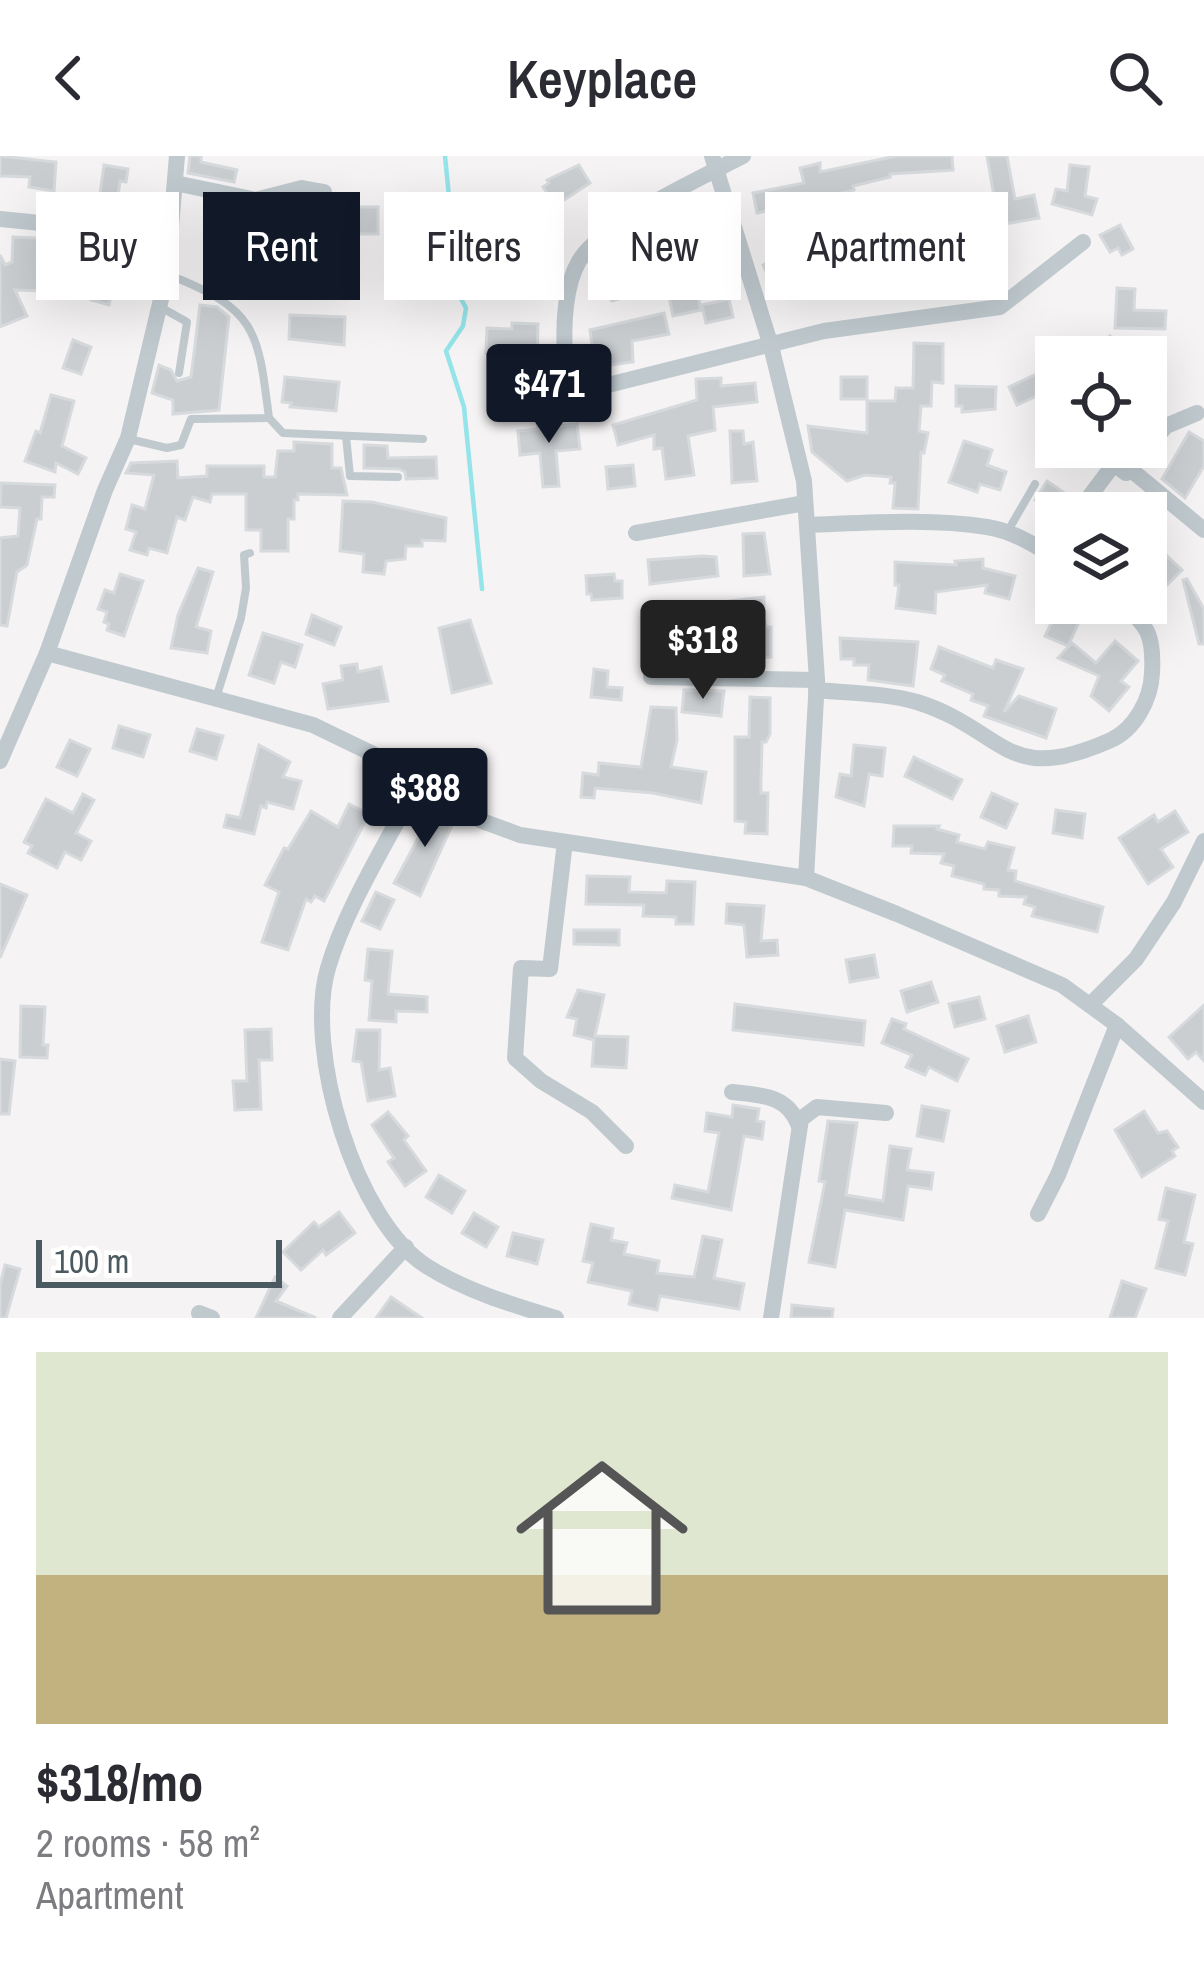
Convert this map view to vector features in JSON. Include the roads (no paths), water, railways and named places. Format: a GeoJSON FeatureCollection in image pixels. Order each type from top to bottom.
{"type":"FeatureCollection","features":[{"type":"Feature","properties":{"kind":"street"},"geometry":{"type":"LineString","coordinates":[[174,192],[177,156]]}},
{"type":"Feature","properties":{"kind":"street"},"geometry":{"type":"LineString","coordinates":[[743,156],[713,163],[592,244],[577,265],[569,293],[566,359],[573,378],[585,386],[600,387],[824,331],[1000,308],[1083,242]]}},
{"type":"Feature","properties":{"kind":"street"},"geometry":{"type":"LineString","coordinates":[[713,163],[798,447],[817,685],[806,878]]}},
{"type":"Feature","properties":{"kind":"street"},"geometry":{"type":"LineString","coordinates":[[175,183],[217,192]]}},
{"type":"Feature","properties":{"kind":"street"},"geometry":{"type":"LineString","coordinates":[[0,219],[36,222]]}},
{"type":"Feature","properties":{"kind":"street"},"geometry":{"type":"LineString","coordinates":[[0,761],[47,653],[128,438],[162,300]]}},
{"type":"Feature","properties":{"kind":"street"},"geometry":{"type":"LineString","coordinates":[[1093,492],[1114,464],[1126,473],[1166,426],[1197,412]]}},
{"type":"Feature","properties":{"kind":"street"},"geometry":{"type":"LineString","coordinates":[[1130,469],[1204,530]]}},
{"type":"Feature","properties":{"kind":"street"},"geometry":{"type":"LineString","coordinates":[[636,533],[805,503]]}},
{"type":"Feature","properties":{"kind":"street"},"geometry":{"type":"LineString","coordinates":[[807,525],[989,527],[1035,544]]}},
{"type":"Feature","properties":{"kind":"street"},"geometry":{"type":"LineString","coordinates":[[651,677],[817,685],[915,702],[1015,754],[1037,761],[1060,759],[1120,736],[1152,690],[1153,651],[1146,624]]}},
{"type":"Feature","properties":{"kind":"street"},"geometry":{"type":"LineString","coordinates":[[47,653],[313,725],[375,755],[416,786],[501,828],[806,878],[1062,985],[1117,1024],[1204,1102]]}},
{"type":"Feature","properties":{"kind":"street"},"geometry":{"type":"LineString","coordinates":[[416,786],[327,969],[321,1008],[325,1079],[340,1132],[385,1220],[406,1247],[425,1266],[518,1307],[556,1318]]}},
{"type":"Feature","properties":{"kind":"street"},"geometry":{"type":"LineString","coordinates":[[565,842],[550,969],[521,968],[515,1058],[541,1081],[592,1112],[626,1146]]}},
{"type":"Feature","properties":{"kind":"street"},"geometry":{"type":"LineString","coordinates":[[1091,1004],[1136,959],[1174,902],[1204,842]]}},
{"type":"Feature","properties":{"kind":"street"},"geometry":{"type":"LineString","coordinates":[[1038,1214],[1117,1024]]}},
{"type":"Feature","properties":{"kind":"street"},"geometry":{"type":"LineString","coordinates":[[731,1093],[784,1102],[793,1108],[799,1126]]}},
{"type":"Feature","properties":{"kind":"street"},"geometry":{"type":"LineString","coordinates":[[771,1318],[799,1126],[817,1108],[886,1113]]}},
{"type":"Feature","properties":{"kind":"street"},"geometry":{"type":"LineString","coordinates":[[340,1318],[406,1247]]}},
{"type":"Feature","properties":{"kind":"lane"},"geometry":{"type":"LineString","coordinates":[[179,280],[228,302],[253,332],[269,418],[283,433],[424,439]]}},
{"type":"Feature","properties":{"kind":"lane"},"geometry":{"type":"LineString","coordinates":[[161,308],[188,322],[179,373]]}},
{"type":"Feature","properties":{"kind":"lane"},"geometry":{"type":"LineString","coordinates":[[128,438],[167,448],[181,445],[191,419],[269,418]]}},
{"type":"Feature","properties":{"kind":"lane"},"geometry":{"type":"LineString","coordinates":[[346,436],[350,476],[398,477]]}},
{"type":"Feature","properties":{"kind":"lane"},"geometry":{"type":"LineString","coordinates":[[1006,533],[1035,484]]}},
{"type":"Feature","properties":{"kind":"lane"},"geometry":{"type":"LineString","coordinates":[[216,697],[241,619],[244,555],[250,553]]}},
{"type":"Feature","properties":{"kind":"waterway"},"geometry":{"type":"LineString","coordinates":[[445,156],[451,217],[441,234],[455,288],[466,308],[463,326],[446,351],[464,407],[482,589]]}}]}
